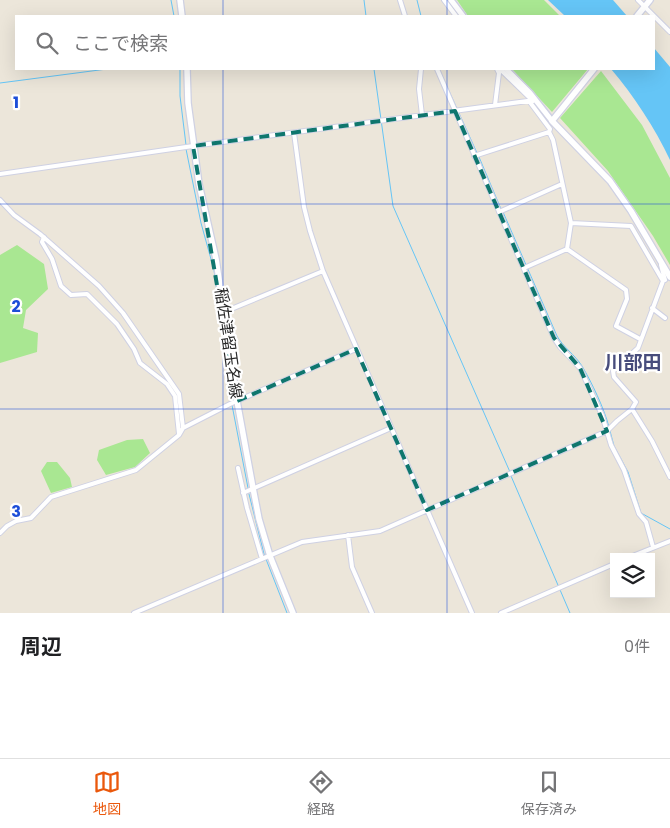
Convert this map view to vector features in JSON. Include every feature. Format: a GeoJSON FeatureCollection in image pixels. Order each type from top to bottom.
{"type":"FeatureCollection","features":[{"type":"Feature","properties":{"kind":"main road"},"geometry":{"type":"LineString","coordinates":[[180,0],[182,15]]}},
{"type":"Feature","properties":{"kind":"main road"},"geometry":{"type":"LineString","coordinates":[[638,15],[650,0]]}},
{"type":"Feature","properties":{"kind":"main road","name":"稲佐津留玉名線"},"geometry":{"type":"LineString","coordinates":[[187,70],[189,146],[216,259],[234,402],[259,519],[270,556],[294,613]]}},
{"type":"Feature","properties":{"kind":"main road"},"geometry":{"type":"LineString","coordinates":[[593,70],[554,118],[610,181],[631,211],[659,257],[666,279]]}},
{"type":"Feature","properties":{"kind":"street"},"geometry":{"type":"LineString","coordinates":[[400,0],[405,15]]}},
{"type":"Feature","properties":{"kind":"street"},"geometry":{"type":"LineString","coordinates":[[444,0],[455,15]]}},
{"type":"Feature","properties":{"kind":"street"},"geometry":{"type":"LineString","coordinates":[[451,0],[462,15]]}},
{"type":"Feature","properties":{"kind":"street"},"geometry":{"type":"LineString","coordinates":[[638,0],[651,15]]}},
{"type":"Feature","properties":{"kind":"street"},"geometry":{"type":"LineString","coordinates":[[655,19],[670,32]]}},
{"type":"Feature","properties":{"kind":"street"},"geometry":{"type":"LineString","coordinates":[[421,70],[419,89],[422,115]]}},
{"type":"Feature","properties":{"kind":"street"},"geometry":{"type":"LineString","coordinates":[[437,70],[477,155],[554,338],[580,368],[602,415],[611,445],[624,470],[638,514],[646,522],[654,547]]}},
{"type":"Feature","properties":{"kind":"street"},"geometry":{"type":"LineString","coordinates":[[495,105],[498,70]]}},
{"type":"Feature","properties":{"kind":"street"},"geometry":{"type":"LineString","coordinates":[[499,70],[532,101],[554,118]]}},
{"type":"Feature","properties":{"kind":"street"},"geometry":{"type":"LineString","coordinates":[[507,70],[532,101],[550,128],[549,132],[571,223],[567,249]]}},
{"type":"Feature","properties":{"kind":"street"},"geometry":{"type":"LineString","coordinates":[[0,174],[189,146],[532,101]]}},
{"type":"Feature","properties":{"kind":"street"},"geometry":{"type":"LineString","coordinates":[[477,155],[549,132]]}},
{"type":"Feature","properties":{"kind":"street"},"geometry":{"type":"LineString","coordinates":[[294,133],[304,207],[323,271],[472,613]]}},
{"type":"Feature","properties":{"kind":"street"},"geometry":{"type":"LineString","coordinates":[[501,211],[562,184]]}},
{"type":"Feature","properties":{"kind":"street"},"geometry":{"type":"LineString","coordinates":[[0,200],[14,215],[44,237],[99,286],[123,312],[179,394],[183,428],[180,434],[136,470],[52,496],[31,518],[16,521],[0,533]]}},
{"type":"Feature","properties":{"kind":"street"},"geometry":{"type":"LineString","coordinates":[[571,223],[632,226],[670,286]]}},
{"type":"Feature","properties":{"kind":"street"},"geometry":{"type":"LineString","coordinates":[[44,237],[42,242],[52,258],[61,286],[71,295],[87,294],[118,324],[140,362],[167,384],[175,396],[180,434]]}},
{"type":"Feature","properties":{"kind":"street"},"geometry":{"type":"LineString","coordinates":[[525,267],[567,249]]}},
{"type":"Feature","properties":{"kind":"street"},"geometry":{"type":"LineString","coordinates":[[567,249],[626,290],[627,299],[616,326],[640,339]]}},
{"type":"Feature","properties":{"kind":"street"},"geometry":{"type":"LineString","coordinates":[[224,312],[323,271]]}},
{"type":"Feature","properties":{"kind":"street"},"geometry":{"type":"LineString","coordinates":[[134,613],[302,542],[380,531],[607,431],[617,420],[632,409],[636,402],[614,377],[613,371],[638,348],[652,308],[666,279]]}},
{"type":"Feature","properties":{"kind":"street"},"geometry":{"type":"LineString","coordinates":[[652,308],[666,318]]}},
{"type":"Feature","properties":{"kind":"street"},"geometry":{"type":"LineString","coordinates":[[183,428],[234,402],[356,349]]}},
{"type":"Feature","properties":{"kind":"street"},"geometry":{"type":"LineString","coordinates":[[632,409],[670,475]]}},
{"type":"Feature","properties":{"kind":"street"},"geometry":{"type":"LineString","coordinates":[[243,494],[391,428]]}},
{"type":"Feature","properties":{"kind":"street"},"geometry":{"type":"LineString","coordinates":[[238,468],[243,494],[262,559]]}},
{"type":"Feature","properties":{"kind":"street"},"geometry":{"type":"LineString","coordinates":[[348,534],[352,567],[372,613]]}},
{"type":"Feature","properties":{"kind":"street"},"geometry":{"type":"LineString","coordinates":[[640,553],[670,541]]}},
{"type":"Feature","properties":{"kind":"street"},"geometry":{"type":"LineString","coordinates":[[501,613],[610,566]]}},
{"type":"Feature","properties":{"kind":"highlighted area"},"geometry":{"type":"Polygon","coordinates":[[[455,111],[554,338],[580,368],[607,431],[427,510],[356,349],[237,401],[193,146],[455,111]]]}},
{"type":"Feature","properties":{"kind":"green space"},"geometry":{"type":"Polygon","coordinates":[[[457,0],[544,0],[559,15],[467,15],[457,0]]]}},
{"type":"Feature","properties":{"kind":"green space"},"geometry":{"type":"Polygon","coordinates":[[[513,70],[587,70],[552,112],[513,70]]]}},
{"type":"Feature","properties":{"kind":"green space"},"geometry":{"type":"Polygon","coordinates":[[[601,71],[642,125],[670,178],[670,265],[653,236],[608,171],[560,118],[601,71]]]}},
{"type":"Feature","properties":{"kind":"green space"},"geometry":{"type":"Polygon","coordinates":[[[17,245],[44,264],[48,289],[26,310],[23,328],[38,333],[37,352],[0,363],[0,255],[17,245]]]}},
{"type":"Feature","properties":{"kind":"green space"},"geometry":{"type":"Polygon","coordinates":[[[143,439],[150,453],[135,467],[106,475],[97,460],[99,450],[127,440],[143,439]]]}},
{"type":"Feature","properties":{"kind":"green space"},"geometry":{"type":"Polygon","coordinates":[[[47,462],[57,462],[70,478],[72,487],[51,493],[41,471],[47,462]]]}},
{"type":"Feature","properties":{"kind":"water"},"geometry":{"type":"Polygon","coordinates":[[[548,0],[613,0],[626,15],[564,15],[548,0]]]}},
{"type":"Feature","properties":{"kind":"water"},"geometry":{"type":"Polygon","coordinates":[[[655,49],[670,67],[670,160],[658,136],[628,90],[612,70],[655,70],[655,49]]]}},
{"type":"Feature","properties":{"kind":"waterway"},"geometry":{"type":"LineString","coordinates":[[171,0],[174,15]]}},
{"type":"Feature","properties":{"kind":"waterway"},"geometry":{"type":"LineString","coordinates":[[364,0],[366,15]]}},
{"type":"Feature","properties":{"kind":"waterway"},"geometry":{"type":"LineString","coordinates":[[417,0],[421,15]]}},
{"type":"Feature","properties":{"kind":"waterway"},"geometry":{"type":"LineString","coordinates":[[0,83],[99,70]]}},
{"type":"Feature","properties":{"kind":"waterway"},"geometry":{"type":"LineString","coordinates":[[180,70],[180,96],[186,145]]}},
{"type":"Feature","properties":{"kind":"waterway"},"geometry":{"type":"LineString","coordinates":[[374,70],[393,206],[510,472]]}},
{"type":"Feature","properties":{"kind":"waterway"},"geometry":{"type":"LineString","coordinates":[[439,70],[477,153]]}},
{"type":"Feature","properties":{"kind":"waterway"},"geometry":{"type":"LineString","coordinates":[[186,149],[201,223],[214,270],[232,401]]}},
{"type":"Feature","properties":{"kind":"waterway"},"geometry":{"type":"LineString","coordinates":[[479,157],[501,209]]}},
{"type":"Feature","properties":{"kind":"waterway"},"geometry":{"type":"LineString","coordinates":[[503,212],[557,336],[582,366],[590,380],[609,427]]}},
{"type":"Feature","properties":{"kind":"waterway"},"geometry":{"type":"LineString","coordinates":[[232,405],[248,488]]}},
{"type":"Feature","properties":{"kind":"waterway"},"geometry":{"type":"LineString","coordinates":[[610,431],[614,446],[628,472],[641,513],[670,529]]}},
{"type":"Feature","properties":{"kind":"waterway"},"geometry":{"type":"LineString","coordinates":[[511,476],[570,613]]}},
{"type":"Feature","properties":{"kind":"waterway"},"geometry":{"type":"LineString","coordinates":[[249,494],[264,554],[287,613]]}},
{"type":"Feature","properties":{"kind":"district","name":"川部田"},"geometry":{"type":"Point","coordinates":[633,362]}}]}
